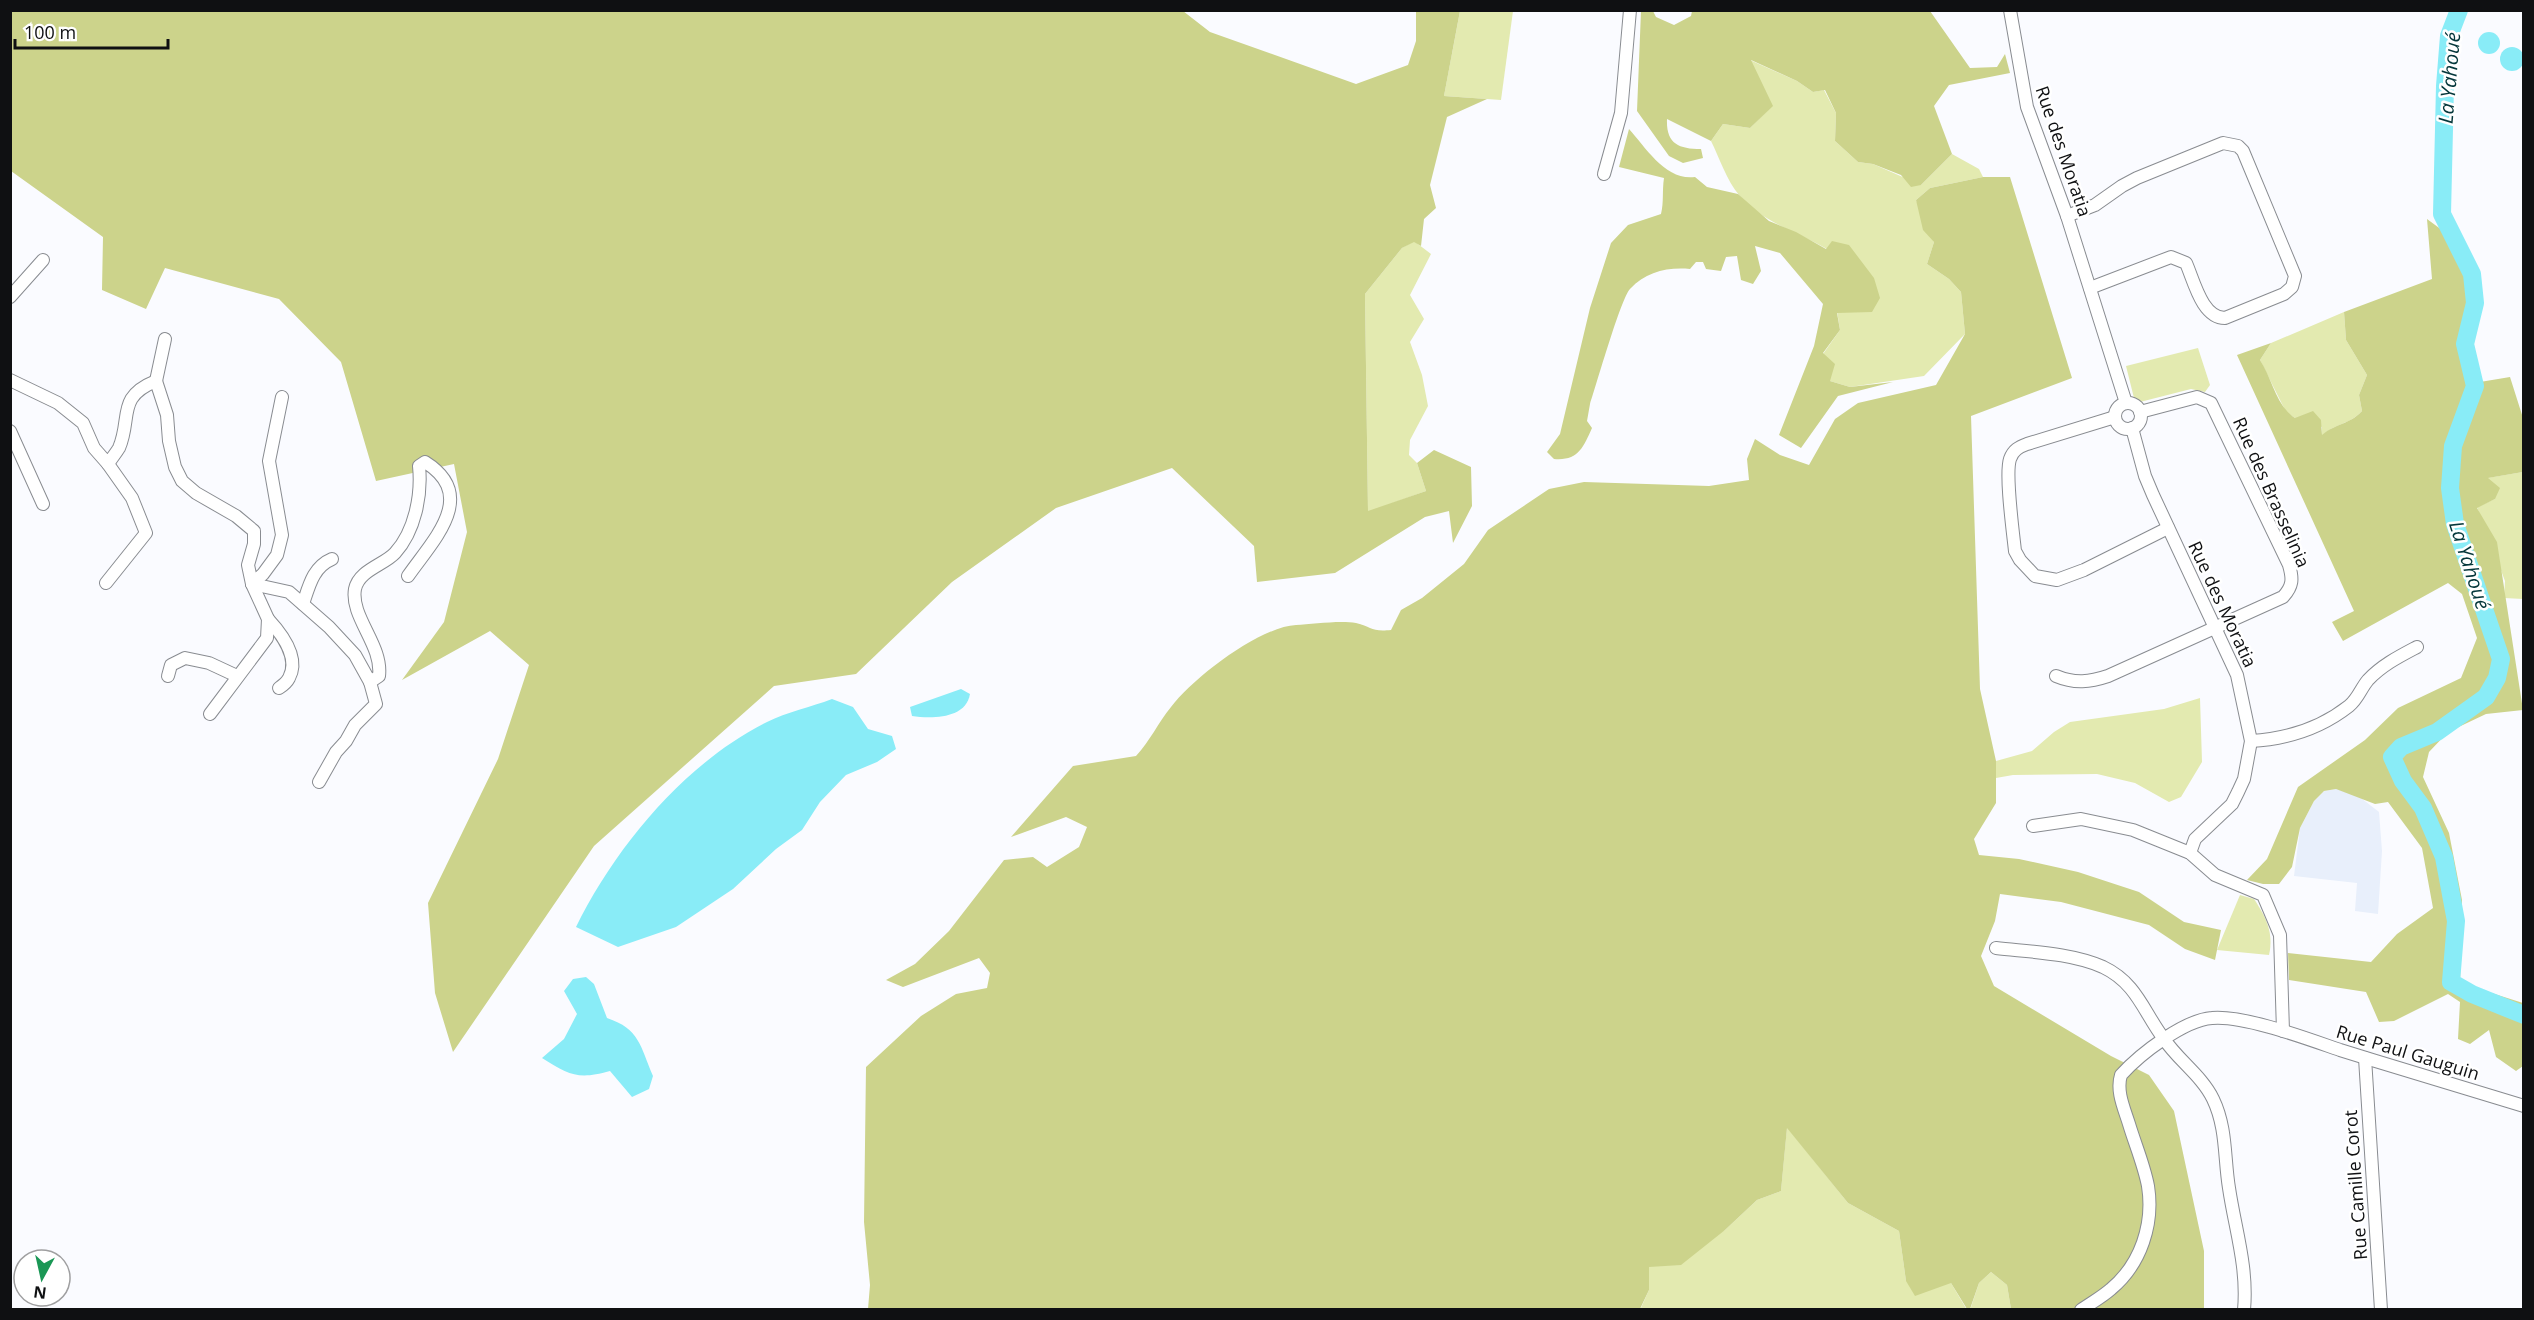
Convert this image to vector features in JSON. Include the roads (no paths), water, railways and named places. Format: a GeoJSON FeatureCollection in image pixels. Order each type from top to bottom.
{"type":"FeatureCollection","features":[{"type":"Feature","properties":{"kind":"street"},"geometry":{"type":"LineString","coordinates":[[1604,174],[1621,112],[1630,10]]}},
{"type":"Feature","properties":{"kind":"street","name":"Rue des Moratia"},"geometry":{"type":"LineString","coordinates":[[2010,10],[2027,107],[2067,216],[2126,403]]}},
{"type":"Feature","properties":{"kind":"street"},"geometry":{"type":"LineString","coordinates":[[2067,216],[2095,205],[2137,178],[2223,144],[2231,143],[2243,151],[2295,276],[2292,287],[2284,294],[2225,318],[2219,318],[2208,311],[2186,263],[2170,257],[2090,288]]}},
{"type":"Feature","properties":{"kind":"street"},"geometry":{"type":"LineString","coordinates":[[10,297],[43,260]]}},
{"type":"Feature","properties":{"kind":"street"},"geometry":{"type":"LineString","coordinates":[[165,339],[156,381],[167,416],[169,441],[175,467],[182,481],[196,493],[236,516],[254,531],[254,544],[248,565],[252,584],[268,619],[285,637],[292,665],[289,679],[279,688]]}},
{"type":"Feature","properties":{"kind":"street"},"geometry":{"type":"LineString","coordinates":[[10,380],[58,403],[83,423],[94,448],[132,498],[146,533],[106,584]]}},
{"type":"Feature","properties":{"kind":"street"},"geometry":{"type":"LineString","coordinates":[[108,464],[119,447],[126,410],[139,388],[156,381]]}},
{"type":"Feature","properties":{"kind":"street"},"geometry":{"type":"LineString","coordinates":[[252,584],[263,574],[277,555],[282,535],[269,461],[282,397]]}},
{"type":"Feature","properties":{"kind":"street","name":"Rue des Brasselinia"},"geometry":{"type":"LineString","coordinates":[[2056,676],[2068,681],[2091,682],[2108,676],[2283,597],[2292,585],[2293,578],[2289,565],[2211,403],[2197,397],[2140,412]]}},
{"type":"Feature","properties":{"kind":"street"},"geometry":{"type":"LineString","coordinates":[[2126,403],[2133,404],[2140,412],[2141,420],[2132,428],[2121,427],[2115,417],[2116,410],[2126,403]]}},
{"type":"Feature","properties":{"kind":"street"},"geometry":{"type":"LineString","coordinates":[[2115,417],[2018,447],[2013,454],[2009,469],[2014,551],[2035,576],[2057,580],[2084,570],[2168,528]]}},
{"type":"Feature","properties":{"kind":"street","name":"Rue des Moratia"},"geometry":{"type":"LineString","coordinates":[[2132,428],[2145,477],[2237,675],[2251,741],[2244,779],[2232,804],[2195,838],[2190,853]]}},
{"type":"Feature","properties":{"kind":"street"},"geometry":{"type":"LineString","coordinates":[[10,430],[43,504]]}},
{"type":"Feature","properties":{"kind":"street"},"geometry":{"type":"LineString","coordinates":[[370,682],[379,676],[380,666],[372,638],[356,601],[356,588],[360,579],[395,553],[408,532],[419,500],[419,466],[425,462],[439,471],[447,485],[450,498],[449,510],[446,522],[408,576]]}},
{"type":"Feature","properties":{"kind":"street"},"geometry":{"type":"LineString","coordinates":[[303,604],[311,579],[322,563],[332,559]]}},
{"type":"Feature","properties":{"kind":"street"},"geometry":{"type":"LineString","coordinates":[[252,584],[289,592],[356,655],[370,682],[376,704],[355,725],[319,782]]}},
{"type":"Feature","properties":{"kind":"street"},"geometry":{"type":"LineString","coordinates":[[210,714],[267,638],[268,619]]}},
{"type":"Feature","properties":{"kind":"street"},"geometry":{"type":"LineString","coordinates":[[2251,741],[2286,737],[2310,729],[2350,705],[2378,670],[2418,647]]}},
{"type":"Feature","properties":{"kind":"street"},"geometry":{"type":"LineString","coordinates":[[168,675],[171,665],[185,658],[209,663],[237,676]]}},
{"type":"Feature","properties":{"kind":"street"},"geometry":{"type":"LineString","coordinates":[[2032,826],[2081,819],[2133,830],[2190,853],[2215,875],[2258,892],[2269,905],[2280,935],[2283,1031]]}},
{"type":"Feature","properties":{"kind":"street"},"geometry":{"type":"LineString","coordinates":[[1996,948],[2078,959],[2104,967],[2119,977],[2146,1007],[2163,1039],[2212,1097],[2222,1126],[2228,1183],[2244,1271],[2244,1310]]}},
{"type":"Feature","properties":{"kind":"street","name":"Rue Paul Gauguin"},"geometry":{"type":"LineString","coordinates":[[2080,1310],[2124,1278],[2145,1239],[2150,1201],[2147,1183],[2118,1083],[2121,1075],[2163,1039],[2187,1025],[2212,1018],[2230,1018],[2283,1031],[2523,1106]]}},
{"type":"Feature","properties":{"kind":"street","name":"Rue Camille Corot"},"geometry":{"type":"LineString","coordinates":[[2365,1058],[2381,1310]]}},
{"type":"Feature","properties":{"kind":"water"},"geometry":{"type":"Polygon","coordinates":[[[2489,32],[2497,35],[2500,43],[2497,51],[2489,54],[2481,51],[2478,43],[2481,35],[2489,32]]]}},
{"type":"Feature","properties":{"kind":"water"},"geometry":{"type":"Polygon","coordinates":[[[2512,47],[2521,50],[2524,59],[2521,68],[2512,71],[2503,68],[2500,59],[2503,50],[2512,47]]]}},
{"type":"Feature","properties":{"kind":"water"},"geometry":{"type":"Polygon","coordinates":[[[961,689],[970,694],[967,702],[955,713],[938,717],[912,716],[910,707],[961,689]]]}},
{"type":"Feature","properties":{"kind":"water"},"geometry":{"type":"Polygon","coordinates":[[[832,699],[853,707],[868,729],[892,736],[896,749],[877,762],[846,775],[820,802],[802,830],[776,849],[733,889],[676,927],[618,947],[576,927],[592,897],[632,837],[681,784],[737,739],[767,722],[832,699]]]}},
{"type":"Feature","properties":{"kind":"water"},"geometry":{"type":"Polygon","coordinates":[[[586,977],[594,984],[607,1018],[626,1027],[638,1040],[653,1076],[649,1089],[632,1097],[610,1071],[590,1075],[574,1074],[542,1058],[564,1039],[577,1014],[564,991],[573,979],[586,977]]]}},
{"type":"Feature","properties":{"kind":"waterway","name":"La Yahoué"},"geometry":{"type":"LineString","coordinates":[[2459,10],[2449,36],[2445,86],[2442,214],[2472,274],[2475,303],[2465,344],[2475,386],[2453,446],[2450,488],[2455,524],[2501,659],[2497,678],[2486,697],[2437,732],[2401,747],[2392,757],[2403,781],[2423,808],[2444,857],[2456,921],[2451,982],[2472,994],[2524,1015]]}}]}
